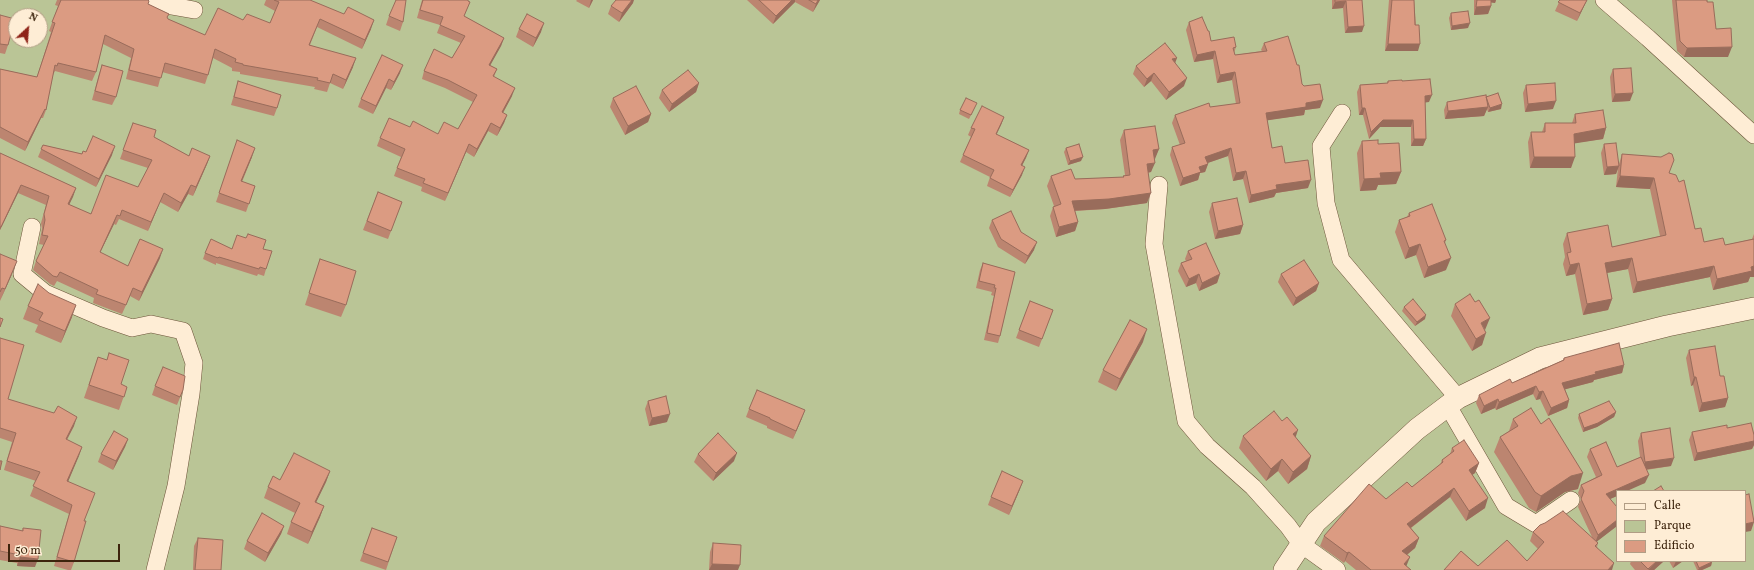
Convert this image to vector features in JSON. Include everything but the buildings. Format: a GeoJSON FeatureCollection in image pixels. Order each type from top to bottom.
{"type":"FeatureCollection","features":[{"type":"Feature","properties":{"kind":"street"},"geometry":{"type":"LineString","coordinates":[[149,0],[154,4],[194,10]]}},
{"type":"Feature","properties":{"kind":"street"},"geometry":{"type":"LineString","coordinates":[[1604,0],[1754,135]]}},
{"type":"Feature","properties":{"kind":"street"},"geometry":{"type":"LineString","coordinates":[[1342,113],[1321,146],[1326,203],[1341,260],[1453,402],[1506,506],[1536,524],[1571,500]]}},
{"type":"Feature","properties":{"kind":"street"},"geometry":{"type":"LineString","coordinates":[[1159,185],[1154,244],[1186,421],[1207,446],[1253,487],[1288,526],[1301,544],[1337,570]]}},
{"type":"Feature","properties":{"kind":"street"},"geometry":{"type":"LineString","coordinates":[[32,227],[22,274],[45,293],[103,318],[132,328],[150,324],[183,331],[194,363],[191,394],[176,486],[155,570]]}},
{"type":"Feature","properties":{"kind":"street"},"geometry":{"type":"LineString","coordinates":[[1284,570],[1316,522],[1417,429],[1453,402],[1540,358],[1667,326],[1754,308]]}},
{"type":"Feature","properties":{"kind":"green space"},"geometry":{"type":"Polygon","coordinates":[[[0,0],[1754,0],[1754,570],[0,570],[0,0]]]}}]}
